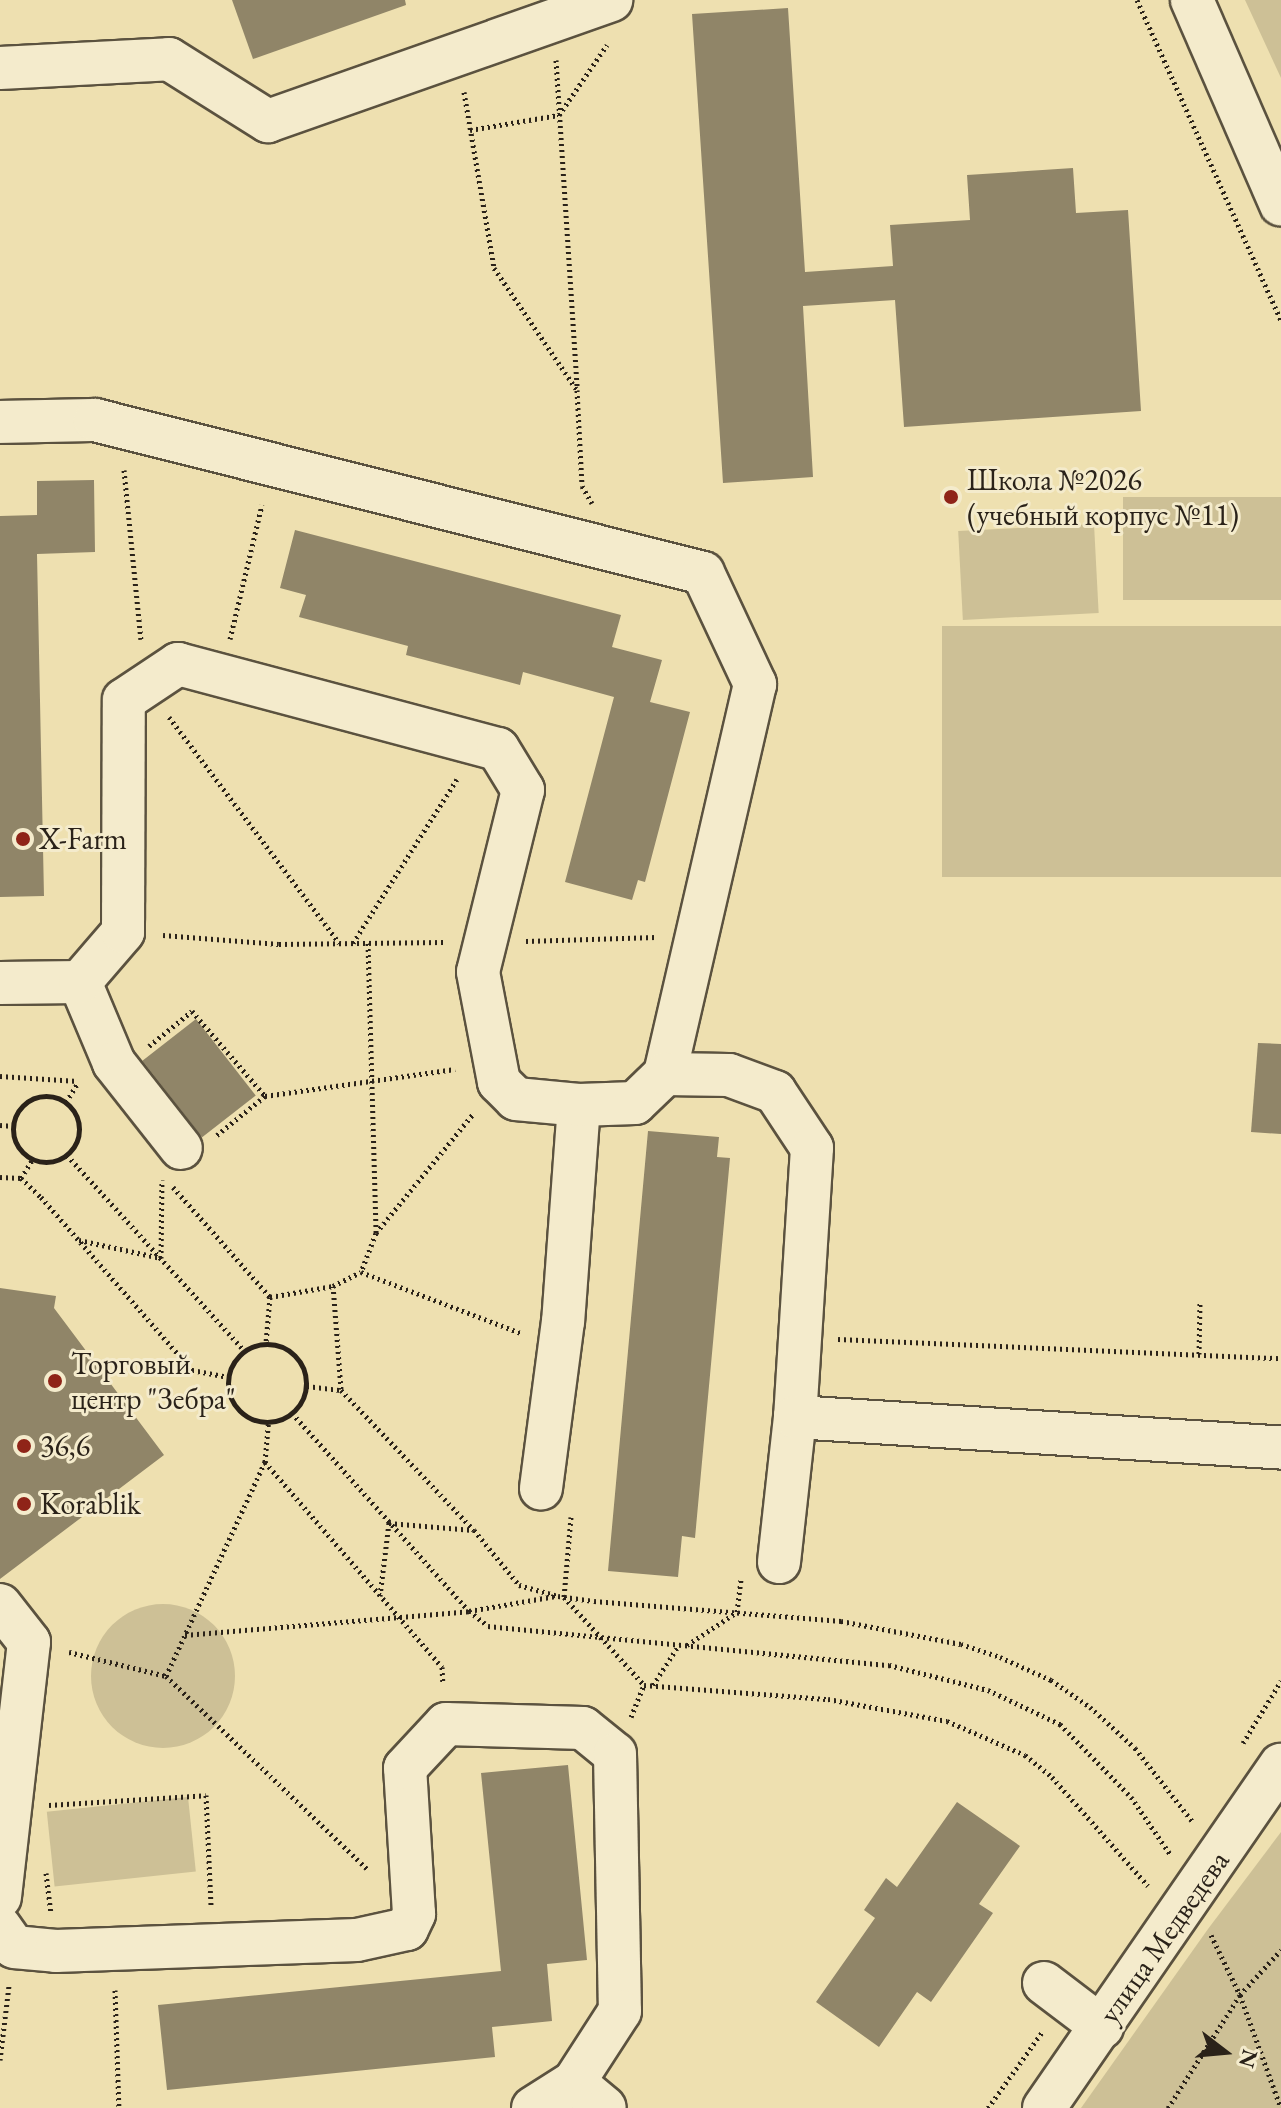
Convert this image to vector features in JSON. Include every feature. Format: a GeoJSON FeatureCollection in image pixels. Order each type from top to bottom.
{"type":"FeatureCollection","features":[{"type":"Feature","properties":{"kind":"street"},"geometry":{"type":"LineString","coordinates":[[1192,0],[1281,205]]}},
{"type":"Feature","properties":{"kind":"street"},"geometry":{"type":"LineString","coordinates":[[0,68],[169,59],[268,121],[553,22],[611,19]]}},
{"type":"Feature","properties":{"kind":"street"},"geometry":{"type":"LineString","coordinates":[[0,422],[95,420],[703,573],[755,684],[665,1074],[635,1103],[579,1105],[516,1099],[497,1073],[478,972],[523,790],[498,749],[178,664],[124,700],[123,932],[80,982],[0,983]]}},
{"type":"Feature","properties":{"kind":"street"},"geometry":{"type":"LineString","coordinates":[[80,982],[95,1081],[181,1148]]}},
{"type":"Feature","properties":{"kind":"street"},"geometry":{"type":"LineString","coordinates":[[665,1074],[729,1075],[775,1092],[812,1148],[795,1417],[779,1562]]}},
{"type":"Feature","properties":{"kind":"street"},"geometry":{"type":"LineString","coordinates":[[541,1489],[558,1348],[579,1105]]}},
{"type":"Feature","properties":{"kind":"street"},"geometry":{"type":"LineString","coordinates":[[795,1417],[1281,1448]]}},
{"type":"Feature","properties":{"kind":"street"},"geometry":{"type":"LineString","coordinates":[[0,1605],[29,1642],[0,1897]]}},
{"type":"Feature","properties":{"kind":"street"},"geometry":{"type":"LineString","coordinates":[[7,1937],[56,1951],[357,1940],[407,1929],[414,1914],[405,1768],[446,1724],[583,1728],[615,1754],[620,2011],[589,2095],[533,2108]]}},
{"type":"Feature","properties":{"kind":"street","name":"улица Медведева"},"geometry":{"type":"LineString","coordinates":[[1044,2108],[1281,1765]]}},
{"type":"Feature","properties":{"kind":"street"},"geometry":{"type":"LineString","coordinates":[[1044,1983],[1102,2027]]}},
{"type":"Feature","properties":{"kind":"path"},"geometry":{"type":"LineString","coordinates":[[1137,0],[1281,321]]}},
{"type":"Feature","properties":{"kind":"path"},"geometry":{"type":"LineString","coordinates":[[559,115],[611,19]]}},
{"type":"Feature","properties":{"kind":"path"},"geometry":{"type":"LineString","coordinates":[[553,22],[582,486],[620,552]]}},
{"type":"Feature","properties":{"kind":"path"},"geometry":{"type":"LineString","coordinates":[[458,56],[494,268],[577,390]]}},
{"type":"Feature","properties":{"kind":"path"},"geometry":{"type":"LineString","coordinates":[[470,130],[559,115]]}},
{"type":"Feature","properties":{"kind":"path"},"geometry":{"type":"LineString","coordinates":[[120,427],[146,685],[339,943]]}},
{"type":"Feature","properties":{"kind":"path"},"geometry":{"type":"LineString","coordinates":[[221,675],[272,465]]}},
{"type":"Feature","properties":{"kind":"path"},"geometry":{"type":"LineString","coordinates":[[352,944],[479,744]]}},
{"type":"Feature","properties":{"kind":"path"},"geometry":{"type":"LineString","coordinates":[[123,932],[279,944],[697,936]]}},
{"type":"Feature","properties":{"kind":"path"},"geometry":{"type":"LineString","coordinates":[[368,943],[376,1233]]}},
{"type":"Feature","properties":{"kind":"path"},"geometry":{"type":"LineString","coordinates":[[66,1102],[192,1011],[265,1096]]}},
{"type":"Feature","properties":{"kind":"path"},"geometry":{"type":"LineString","coordinates":[[181,1148],[191,1156],[265,1096],[373,1081],[497,1073]]}},
{"type":"Feature","properties":{"kind":"path"},"geometry":{"type":"LineString","coordinates":[[270,1297],[333,1286],[361,1272],[376,1233],[497,1073]]}},
{"type":"Feature","properties":{"kind":"path"},"geometry":{"type":"LineString","coordinates":[[0,1076],[95,1081]]}},
{"type":"Feature","properties":{"kind":"path"},"geometry":{"type":"LineString","coordinates":[[52,1097],[66,1102],[79,1126],[74,1147],[67,1155],[50,1162],[33,1159],[18,1146],[14,1126],[23,1107],[31,1100],[52,1097]]}},
{"type":"Feature","properties":{"kind":"path"},"geometry":{"type":"LineString","coordinates":[[0,1125],[14,1126]]}},
{"type":"Feature","properties":{"kind":"path"},"geometry":{"type":"LineString","coordinates":[[67,1155],[245,1351]]}},
{"type":"Feature","properties":{"kind":"path"},"geometry":{"type":"LineString","coordinates":[[21,1178],[33,1159]]}},
{"type":"Feature","properties":{"kind":"path"},"geometry":{"type":"LineString","coordinates":[[161,1258],[162,1175],[270,1297],[266,1343]]}},
{"type":"Feature","properties":{"kind":"path"},"geometry":{"type":"LineString","coordinates":[[0,1177],[21,1178],[192,1370],[228,1377]]}},
{"type":"Feature","properties":{"kind":"path"},"geometry":{"type":"LineString","coordinates":[[78,1239],[161,1258]]}},
{"type":"Feature","properties":{"kind":"path"},"geometry":{"type":"LineString","coordinates":[[361,1272],[558,1348]]}},
{"type":"Feature","properties":{"kind":"path"},"geometry":{"type":"LineString","coordinates":[[333,1286],[341,1390],[474,1530],[519,1585],[564,1597],[841,1621],[961,1644],[1000,1657],[1051,1680],[1090,1707],[1135,1748],[1192,1821]]}},
{"type":"Feature","properties":{"kind":"path"},"geometry":{"type":"LineString","coordinates":[[1199,1354],[1200,1301]]}},
{"type":"Feature","properties":{"kind":"path"},"geometry":{"type":"LineString","coordinates":[[800,1337],[1281,1358]]}},
{"type":"Feature","properties":{"kind":"path"},"geometry":{"type":"LineString","coordinates":[[266,1343],[288,1350],[297,1357],[307,1386],[292,1413],[268,1424],[238,1409],[231,1398],[228,1377],[236,1360],[245,1351],[266,1343]]}},
{"type":"Feature","properties":{"kind":"path"},"geometry":{"type":"LineString","coordinates":[[307,1386],[341,1390]]}},
{"type":"Feature","properties":{"kind":"path"},"geometry":{"type":"LineString","coordinates":[[292,1413],[469,1611],[488,1626],[889,1665],[988,1690],[1060,1724],[1131,1797],[1170,1854]]}},
{"type":"Feature","properties":{"kind":"path"},"geometry":{"type":"LineString","coordinates":[[166,1676],[265,1462],[268,1424]]}},
{"type":"Feature","properties":{"kind":"path"},"geometry":{"type":"LineString","coordinates":[[265,1462],[442,1667],[446,1724]]}},
{"type":"Feature","properties":{"kind":"path"},"geometry":{"type":"LineString","coordinates":[[541,1489],[573,1493],[564,1597],[644,1685],[828,1699],[947,1721],[994,1738],[1025,1755],[1052,1777],[1148,1886]]}},
{"type":"Feature","properties":{"kind":"path"},"geometry":{"type":"LineString","coordinates":[[389,1523],[474,1530]]}},
{"type":"Feature","properties":{"kind":"path"},"geometry":{"type":"LineString","coordinates":[[380,1597],[389,1523]]}},
{"type":"Feature","properties":{"kind":"path"},"geometry":{"type":"LineString","coordinates":[[737,1612],[744,1557],[779,1562]]}},
{"type":"Feature","properties":{"kind":"path"},"geometry":{"type":"LineString","coordinates":[[185,1635],[469,1611],[557,1596]]}},
{"type":"Feature","properties":{"kind":"path"},"geometry":{"type":"LineString","coordinates":[[653,1686],[682,1645],[737,1612]]}},
{"type":"Feature","properties":{"kind":"path"},"geometry":{"type":"LineString","coordinates":[[29,1642],[166,1676],[414,1914]]}},
{"type":"Feature","properties":{"kind":"path"},"geometry":{"type":"LineString","coordinates":[[615,1754],[644,1685]]}},
{"type":"Feature","properties":{"kind":"path"},"geometry":{"type":"LineString","coordinates":[[38,1806],[206,1795],[213,1943]]}},
{"type":"Feature","properties":{"kind":"path"},"geometry":{"type":"LineString","coordinates":[[45,1864],[56,1951]]}},
{"type":"Feature","properties":{"kind":"path"},"geometry":{"type":"LineString","coordinates":[[1208,1929],[1240,1995],[1281,2108]]}},
{"type":"Feature","properties":{"kind":"path"},"geometry":{"type":"LineString","coordinates":[[0,2060],[7,1937]]}},
{"type":"Feature","properties":{"kind":"path"},"geometry":{"type":"LineString","coordinates":[[113,1949],[119,2108]]}},
{"type":"Feature","properties":{"kind":"path"},"geometry":{"type":"LineString","coordinates":[[1168,2108],[1240,1995],[1281,1950]]}},
{"type":"Feature","properties":{"kind":"shaded area"},"geometry":{"type":"Polygon","coordinates":[[[1245,0],[1281,0],[1281,78],[1245,0]]]}},
{"type":"Feature","properties":{"kind":"shaded area"},"geometry":{"type":"Polygon","coordinates":[[[1123,497],[1281,497],[1281,600],[1123,600],[1123,497]]]}},
{"type":"Feature","properties":{"kind":"shaded area"},"geometry":{"type":"Polygon","coordinates":[[[1094,524],[1099,613],[963,620],[958,531],[1094,524]]]}},
{"type":"Feature","properties":{"kind":"shaded area"},"geometry":{"type":"Polygon","coordinates":[[[942,626],[1281,626],[1281,877],[942,877],[942,626]]]}},
{"type":"Feature","properties":{"kind":"shaded area"},"geometry":{"type":"Polygon","coordinates":[[[163,1604],[191,1610],[214,1625],[229,1648],[235,1676],[229,1704],[214,1727],[191,1742],[163,1748],[135,1742],[112,1727],[97,1704],[91,1676],[97,1648],[112,1625],[135,1610],[163,1604]]]}},
{"type":"Feature","properties":{"kind":"shaded area"},"geometry":{"type":"Polygon","coordinates":[[[188,1797],[196,1872],[55,1886],[47,1812],[188,1797]]]}},
{"type":"Feature","properties":{"kind":"shaded area"},"geometry":{"type":"Polygon","coordinates":[[[1281,1832],[1281,2108],[1081,2108],[1208,1929],[1281,1832]]]}},
{"type":"Feature","properties":{"kind":"building"},"geometry":{"type":"Polygon","coordinates":[[[232,0],[405,0],[406,5],[253,59],[232,0]]]}},
{"type":"Feature","properties":{"kind":"building"},"geometry":{"type":"Polygon","coordinates":[[[788,8],[805,272],[893,266],[890,225],[970,220],[967,175],[1073,168],[1076,213],[1128,210],[1141,411],[904,427],[895,300],[803,306],[813,477],[723,483],[692,14],[788,8]]]}},
{"type":"Feature","properties":{"kind":"building"},"geometry":{"type":"Polygon","coordinates":[[[94,480],[95,552],[37,554],[44,896],[0,897],[0,516],[37,515],[37,481],[94,480]]]}},
{"type":"Feature","properties":{"kind":"building"},"geometry":{"type":"Polygon","coordinates":[[[295,530],[621,615],[612,647],[662,660],[650,702],[690,712],[645,882],[638,880],[632,900],[565,882],[614,697],[523,672],[520,685],[406,655],[408,646],[299,617],[306,595],[280,588],[295,530]]]}},
{"type":"Feature","properties":{"kind":"building"},"geometry":{"type":"Polygon","coordinates":[[[196,1019],[256,1095],[202,1137],[142,1061],[196,1019]]]}},
{"type":"Feature","properties":{"kind":"building"},"geometry":{"type":"Polygon","coordinates":[[[1258,1043],[1281,1044],[1281,1134],[1251,1132],[1258,1043]]]}},
{"type":"Feature","properties":{"kind":"building"},"geometry":{"type":"Polygon","coordinates":[[[648,1131],[719,1137],[717,1157],[730,1158],[695,1538],[682,1536],[678,1577],[608,1571],[648,1131]]]}},
{"type":"Feature","properties":{"kind":"building","name":"Торговый центр \"Зебра\""},"geometry":{"type":"Polygon","coordinates":[[[0,1288],[56,1296],[54,1308],[164,1455],[0,1579],[0,1288]]]}},
{"type":"Feature","properties":{"kind":"building"},"geometry":{"type":"Polygon","coordinates":[[[568,1765],[587,1960],[547,1964],[552,2021],[492,2027],[495,2057],[167,2090],[158,2005],[501,1971],[481,1773],[568,1765]]]}},
{"type":"Feature","properties":{"kind":"building"},"geometry":{"type":"Polygon","coordinates":[[[957,1802],[1020,1846],[979,1904],[993,1913],[931,2002],[917,1992],[879,2047],[816,2002],[875,1918],[864,1910],[886,1878],[897,1887],[957,1802]]]}},
{"type":"Feature","properties":{"kind":"place","name":"Школа №2026 (учебный корпус №11)"},"geometry":{"type":"Point","coordinates":[951,497]}},
{"type":"Feature","properties":{"kind":"place","name":"X-Farm"},"geometry":{"type":"Point","coordinates":[23,839]}},
{"type":"Feature","properties":{"kind":"place","name":"Торговый центр \"Зебра\""},"geometry":{"type":"Point","coordinates":[55,1381]}},
{"type":"Feature","properties":{"kind":"place","name":"36,6"},"geometry":{"type":"Point","coordinates":[24,1446]}},
{"type":"Feature","properties":{"kind":"place","name":"Korablik"},"geometry":{"type":"Point","coordinates":[24,1504]}}]}
